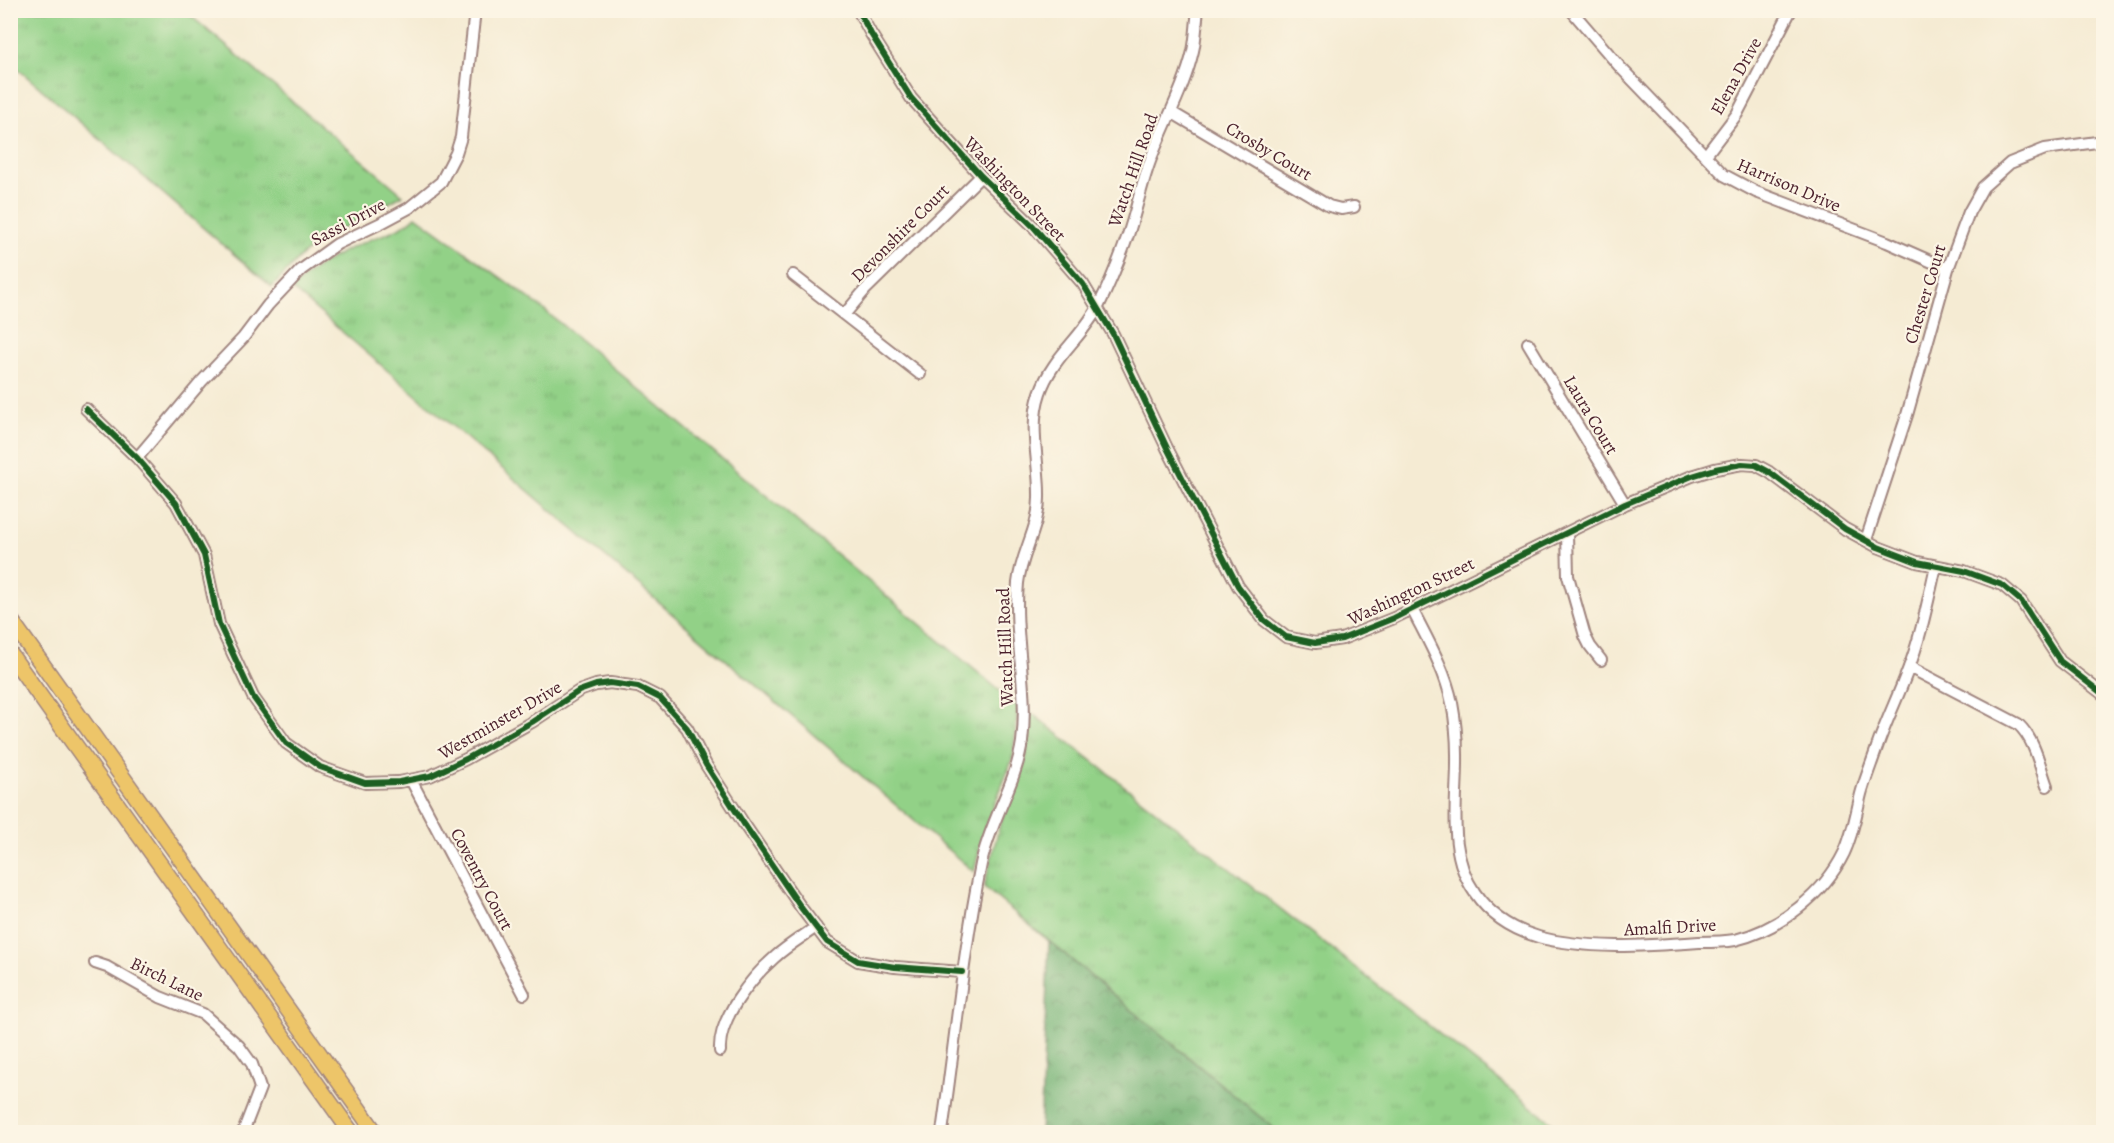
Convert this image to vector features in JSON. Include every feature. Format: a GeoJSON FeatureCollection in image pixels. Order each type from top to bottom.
{"type":"FeatureCollection","features":[{"type":"Feature","properties":{"kind":"highway"},"geometry":{"type":"LineString","coordinates":[[10,619],[375,1132]]}},
{"type":"Feature","properties":{"kind":"highway"},"geometry":{"type":"LineString","coordinates":[[10,654],[351,1132]]}},
{"type":"Feature","properties":{"kind":"street","name":"Sassi Drive"},"geometry":{"type":"LineString","coordinates":[[137,458],[202,381],[243,338],[268,305],[301,270],[337,244],[409,208],[441,182],[462,137],[475,10]]}},
{"type":"Feature","properties":{"kind":"street","name":"Washington Street"},"geometry":{"type":"LineString","coordinates":[[858,10],[911,98],[981,176],[1033,226],[1083,284],[1113,334],[1167,448],[1238,586],[1264,620],[1286,637],[1315,643],[1342,639],[1412,609],[1625,504],[1715,469],[1742,464],[1756,465],[1769,472],[1845,529],[1866,540],[1917,562],[1964,571],[2002,585],[2021,601],[2060,661],[2103,694]]}},
{"type":"Feature","properties":{"kind":"street","name":"Watch Hill Road"},"geometry":{"type":"LineString","coordinates":[[942,1132],[957,1030],[962,972],[984,850],[995,817],[1016,769],[1022,741],[1023,698],[1017,608],[1018,581],[1024,551],[1038,520],[1040,496],[1034,440],[1039,394],[1050,370],[1098,308],[1128,236],[1151,157],[1171,112],[1193,51],[1198,10]]}},
{"type":"Feature","properties":{"kind":"street","name":"Harrison Drive"},"geometry":{"type":"LineString","coordinates":[[1571,10],[1620,67],[1724,175],[1756,192],[1887,242],[1948,269]]}},
{"type":"Feature","properties":{"kind":"street","name":"Elena Drive"},"geometry":{"type":"LineString","coordinates":[[1706,155],[1737,114],[1791,10]]}},
{"type":"Feature","properties":{"kind":"street","name":"Crosby Court"},"geometry":{"type":"LineString","coordinates":[[1171,112],[1329,206],[1341,209],[1354,207]]}},
{"type":"Feature","properties":{"kind":"street","name":"Chester Court"},"geometry":{"type":"LineString","coordinates":[[1866,540],[1907,415],[1948,269],[1983,187],[2010,163],[2045,149],[2103,141]]}},
{"type":"Feature","properties":{"kind":"street","name":"Devonshire Court"},"geometry":{"type":"LineString","coordinates":[[844,315],[864,290],[981,176]]}},
{"type":"Feature","properties":{"kind":"street"},"geometry":{"type":"LineString","coordinates":[[793,276],[920,374]]}},
{"type":"Feature","properties":{"kind":"street","name":"Laura Court"},"geometry":{"type":"LineString","coordinates":[[1528,343],[1625,504]]}},
{"type":"Feature","properties":{"kind":"street","name":"Westminster Drive"},"geometry":{"type":"LineString","coordinates":[[86,408],[137,458],[176,503],[202,552],[219,624],[253,697],[286,743],[320,767],[365,783],[411,780],[430,776],[532,722],[579,691],[610,683],[638,687],[660,698],[687,728],[706,765],[827,942],[858,961],[896,967],[962,972]]}},
{"type":"Feature","properties":{"kind":"street"},"geometry":{"type":"LineString","coordinates":[[1567,533],[1568,576],[1585,636],[1601,660]]}},
{"type":"Feature","properties":{"kind":"street","name":"Amalfi Drive"},"geometry":{"type":"LineString","coordinates":[[1412,609],[1443,670],[1452,703],[1458,751],[1455,815],[1456,843],[1460,859],[1474,892],[1496,915],[1524,933],[1574,945],[1641,946],[1734,940],[1762,930],[1790,913],[1822,887],[1844,854],[1881,733],[1909,667],[1936,566]]}},
{"type":"Feature","properties":{"kind":"street"},"geometry":{"type":"LineString","coordinates":[[1909,667],[2018,724],[2026,731],[2033,744],[2047,786]]}},
{"type":"Feature","properties":{"kind":"street","name":"Coventry Court"},"geometry":{"type":"LineString","coordinates":[[411,780],[524,994]]}},
{"type":"Feature","properties":{"kind":"street"},"geometry":{"type":"LineString","coordinates":[[720,1051],[723,1029],[738,1000],[775,957],[816,927]]}},
{"type":"Feature","properties":{"kind":"street","name":"Birch Lane"},"geometry":{"type":"LineString","coordinates":[[95,963],[107,967],[160,997],[203,1014],[239,1046],[252,1064],[260,1088],[243,1132]]}},
{"type":"Feature","properties":{"kind":"green space"},"geometry":{"type":"Polygon","coordinates":[[[11,10],[185,11],[403,195],[324,239],[302,255],[272,287],[11,63],[11,10]]]}},
{"type":"Feature","properties":{"kind":"green space"},"geometry":{"type":"Polygon","coordinates":[[[416,216],[537,304],[1018,706],[1013,758],[984,831],[974,872],[292,289],[307,275],[334,257],[398,229],[416,216]]]}},
{"type":"Feature","properties":{"kind":"green space"},"geometry":{"type":"Polygon","coordinates":[[[1029,711],[1564,1132],[1278,1132],[984,887],[1000,824],[1024,768],[1029,711]]]}},
{"type":"Feature","properties":{"kind":"green space"},"geometry":{"type":"Polygon","coordinates":[[[1049,941],[1278,1132],[1040,1132],[1049,941]]]}},
{"type":"Feature","properties":{"kind":"cycle path"},"geometry":{"type":"LineString","coordinates":[[858,10],[911,98],[981,176],[1033,226],[1083,284],[1113,334],[1167,448],[1238,586],[1264,620],[1286,637],[1315,643],[1342,639],[1394,618],[1625,504],[1692,476],[1742,464],[1756,465],[1769,472],[1845,529],[1878,547],[1917,562],[1964,571],[2002,585],[2021,601],[2060,661],[2104,695]]}},
{"type":"Feature","properties":{"kind":"cycle path"},"geometry":{"type":"LineString","coordinates":[[86,409],[137,458],[176,503],[204,555],[219,624],[253,697],[286,743],[320,767],[365,783],[399,782],[430,776],[466,759],[532,722],[579,691],[610,683],[638,687],[660,698],[687,728],[706,765],[744,824],[827,942],[858,961],[895,967],[962,972]]}}]}
